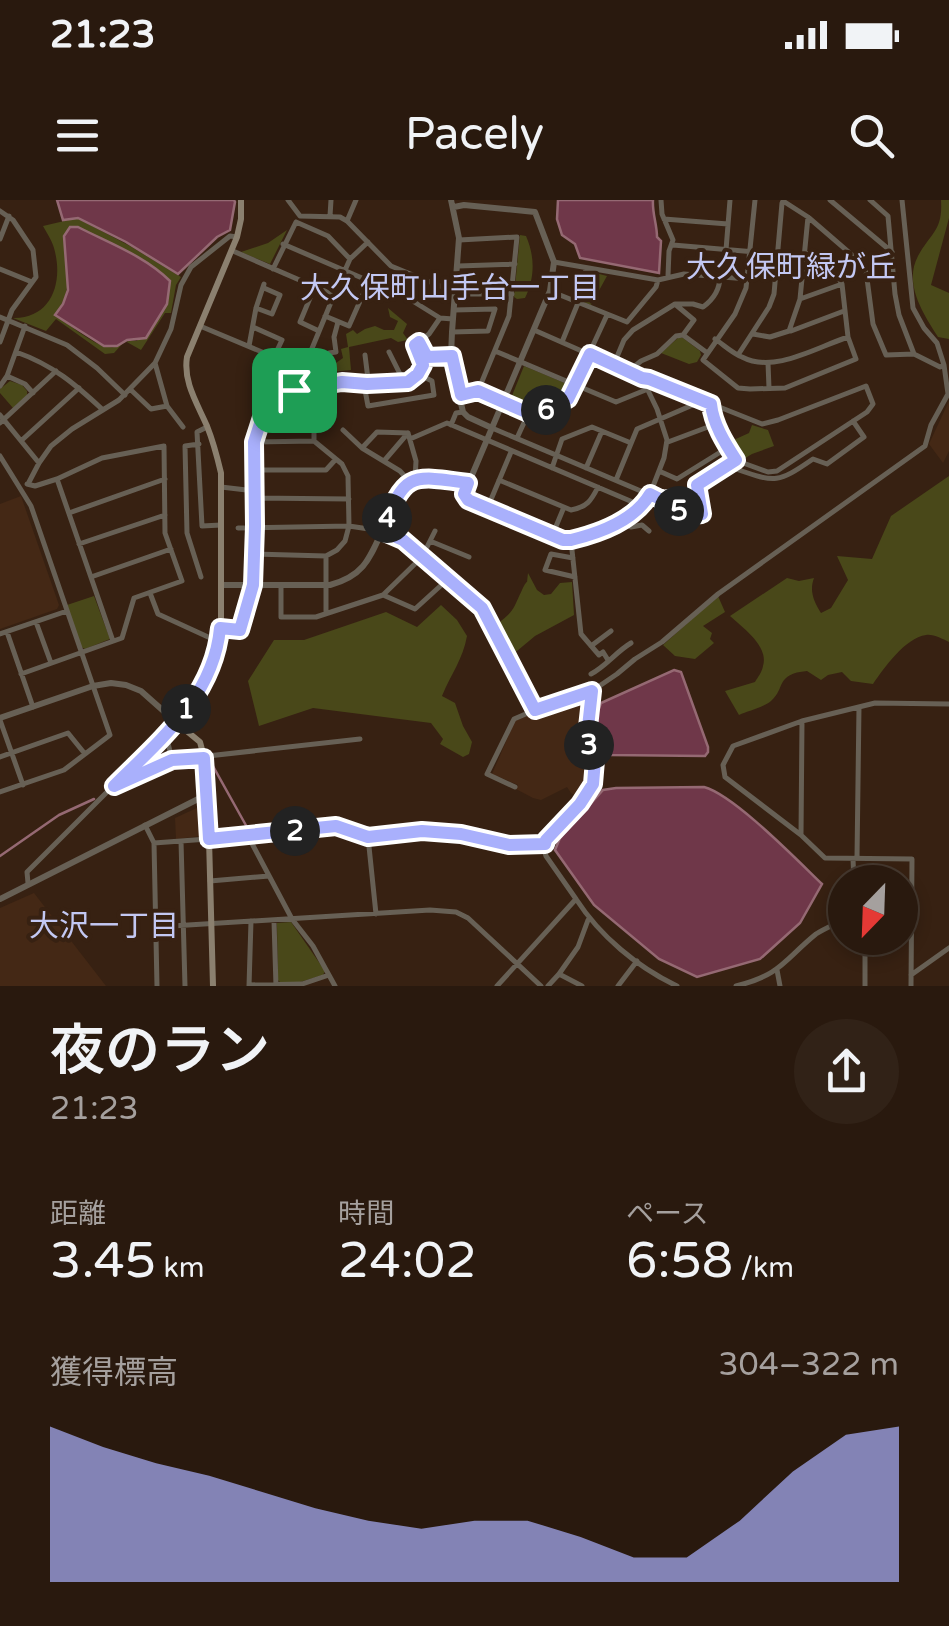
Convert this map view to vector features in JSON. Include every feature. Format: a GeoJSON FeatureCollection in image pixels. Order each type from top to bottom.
{"type":"FeatureCollection","features":[{"type":"Feature","properties":{"kind":"main road"},"geometry":{"type":"LineString","coordinates":[[213,986],[204,758],[200,742],[177,723],[207,676],[219,642],[221,473],[185,369],[186,357],[238,237],[241,200]]}},
{"type":"Feature","properties":{"kind":"street"},"geometry":{"type":"LineString","coordinates":[[330,216],[331,200]]}},
{"type":"Feature","properties":{"kind":"street"},"geometry":{"type":"LineString","coordinates":[[348,220],[356,200]]}},
{"type":"Feature","properties":{"kind":"street"},"geometry":{"type":"LineString","coordinates":[[494,200],[500,208]]}},
{"type":"Feature","properties":{"kind":"street"},"geometry":{"type":"LineString","coordinates":[[661,200],[673,245],[668,276]]}},
{"type":"Feature","properties":{"kind":"street"},"geometry":{"type":"LineString","coordinates":[[726,250],[730,200]]}},
{"type":"Feature","properties":{"kind":"street"},"geometry":{"type":"LineString","coordinates":[[754,200],[744,295],[703,360],[738,388],[785,388],[856,358],[848,337],[842,284],[805,252]]}},
{"type":"Feature","properties":{"kind":"street"},"geometry":{"type":"LineString","coordinates":[[830,200],[892,252]]}},
{"type":"Feature","properties":{"kind":"street"},"geometry":{"type":"LineString","coordinates":[[870,200],[888,216],[894,294],[914,354]]}},
{"type":"Feature","properties":{"kind":"street"},"geometry":{"type":"LineString","coordinates":[[515,786],[488,774],[514,720],[592,691],[924,446],[948,394],[937,343],[913,308],[902,200]]}},
{"type":"Feature","properties":{"kind":"street"},"geometry":{"type":"LineString","coordinates":[[290,201],[298,219],[328,236],[350,258]]}},
{"type":"Feature","properties":{"kind":"street"},"geometry":{"type":"LineString","coordinates":[[738,355],[770,307],[774,294],[783,201],[859,260],[866,271],[873,324],[886,355],[914,354],[940,368],[944,365]]}},
{"type":"Feature","properties":{"kind":"street"},"geometry":{"type":"LineString","coordinates":[[642,378],[661,419],[667,443],[650,494],[624,520],[563,540],[468,500],[464,494],[468,483],[487,440],[492,428],[521,362],[550,290],[554,262],[534,212],[452,203],[459,240],[452,356],[463,412],[468,417],[492,428],[586,468],[650,494],[662,500],[677,498],[736,460]]}},
{"type":"Feature","properties":{"kind":"street"},"geometry":{"type":"LineString","coordinates":[[0,211],[9,216],[33,250],[36,277],[4,318],[0,342]]}},
{"type":"Feature","properties":{"kind":"street"},"geometry":{"type":"LineString","coordinates":[[0,239],[9,216]]}},
{"type":"Feature","properties":{"kind":"street"},"geometry":{"type":"LineString","coordinates":[[298,219],[330,216],[348,220],[391,266],[455,293],[512,294]]}},
{"type":"Feature","properties":{"kind":"street"},"geometry":{"type":"LineString","coordinates":[[789,332],[800,299],[808,218]]}},
{"type":"Feature","properties":{"kind":"street"},"geometry":{"type":"LineString","coordinates":[[273,268],[298,219]]}},
{"type":"Feature","properties":{"kind":"street"},"geometry":{"type":"LineString","coordinates":[[664,219],[728,224]]}},
{"type":"Feature","properties":{"kind":"street"},"geometry":{"type":"LineString","coordinates":[[26,488],[51,446],[128,392],[156,362],[171,329],[181,285],[192,267],[230,236],[238,237]]}},
{"type":"Feature","properties":{"kind":"street"},"geometry":{"type":"LineString","coordinates":[[459,240],[517,237],[508,316],[478,391]]}},
{"type":"Feature","properties":{"kind":"street"},"geometry":{"type":"LineString","coordinates":[[294,390],[295,364],[306,363],[350,258],[368,242]]}},
{"type":"Feature","properties":{"kind":"street"},"geometry":{"type":"LineString","coordinates":[[283,244],[369,281],[349,326],[325,316]]}},
{"type":"Feature","properties":{"kind":"street"},"geometry":{"type":"LineString","coordinates":[[673,245],[778,254]]}},
{"type":"Feature","properties":{"kind":"street"},"geometry":{"type":"LineString","coordinates":[[232,251],[334,295]]}},
{"type":"Feature","properties":{"kind":"street"},"geometry":{"type":"LineString","coordinates":[[554,262],[658,280],[684,274],[748,279]]}},
{"type":"Feature","properties":{"kind":"street"},"geometry":{"type":"LineString","coordinates":[[457,266],[515,264]]}},
{"type":"Feature","properties":{"kind":"street"},"geometry":{"type":"LineString","coordinates":[[562,342],[587,268]]}},
{"type":"Feature","properties":{"kind":"street"},"geometry":{"type":"LineString","coordinates":[[0,269],[32,282]]}},
{"type":"Feature","properties":{"kind":"street"},"geometry":{"type":"LineString","coordinates":[[408,273],[400,288],[403,295],[440,318],[453,319]]}},
{"type":"Feature","properties":{"kind":"street"},"geometry":{"type":"LineString","coordinates":[[614,364],[628,334],[675,304],[703,307],[718,292],[720,276]]}},
{"type":"Feature","properties":{"kind":"street"},"geometry":{"type":"LineString","coordinates":[[550,290],[628,322],[658,280]]}},
{"type":"Feature","properties":{"kind":"street"},"geometry":{"type":"LineString","coordinates":[[800,299],[842,284]]}},
{"type":"Feature","properties":{"kind":"street"},"geometry":{"type":"LineString","coordinates":[[249,346],[256,308],[264,286],[280,295],[272,314],[256,308]]}},
{"type":"Feature","properties":{"kind":"street"},"geometry":{"type":"LineString","coordinates":[[314,286],[300,322],[319,331]]}},
{"type":"Feature","properties":{"kind":"street"},"geometry":{"type":"LineString","coordinates":[[675,304],[694,320],[683,335]]}},
{"type":"Feature","properties":{"kind":"street"},"geometry":{"type":"LineString","coordinates":[[452,332],[488,331],[496,309],[454,310]]}},
{"type":"Feature","properties":{"kind":"street"},"geometry":{"type":"LineString","coordinates":[[753,334],[770,338],[844,311]]}},
{"type":"Feature","properties":{"kind":"street"},"geometry":{"type":"LineString","coordinates":[[461,395],[478,391],[533,415],[563,403],[576,385],[606,314]]}},
{"type":"Feature","properties":{"kind":"street"},"geometry":{"type":"LineString","coordinates":[[4,318],[67,345],[150,409],[166,406]]}},
{"type":"Feature","properties":{"kind":"street"},"geometry":{"type":"LineString","coordinates":[[266,405],[294,390],[342,382],[408,382],[423,365],[415,345],[440,318]]}},
{"type":"Feature","properties":{"kind":"street"},"geometry":{"type":"LineString","coordinates":[[329,353],[336,352],[338,322]]}},
{"type":"Feature","properties":{"kind":"street"},"geometry":{"type":"LineString","coordinates":[[0,386],[25,326]]}},
{"type":"Feature","properties":{"kind":"street"},"geometry":{"type":"LineString","coordinates":[[200,326],[274,357],[282,340],[253,327]]}},
{"type":"Feature","properties":{"kind":"street"},"geometry":{"type":"LineString","coordinates":[[534,330],[642,378],[649,379],[762,424],[866,386],[873,404],[867,412],[778,471],[768,472],[736,460],[716,424],[711,404]]}},
{"type":"Feature","properties":{"kind":"street"},"geometry":{"type":"LineString","coordinates":[[633,372],[635,366],[657,354],[676,336],[683,335],[706,352]]}},
{"type":"Feature","properties":{"kind":"street"},"geometry":{"type":"LineString","coordinates":[[716,339],[747,360],[768,364],[848,337]]}},
{"type":"Feature","properties":{"kind":"street"},"geometry":{"type":"LineString","coordinates":[[419,342],[427,357],[452,356]]}},
{"type":"Feature","properties":{"kind":"street"},"geometry":{"type":"LineString","coordinates":[[495,350],[616,402],[648,389]]}},
{"type":"Feature","properties":{"kind":"street"},"geometry":{"type":"LineString","coordinates":[[16,352],[44,362],[103,410]]}},
{"type":"Feature","properties":{"kind":"street"},"geometry":{"type":"LineString","coordinates":[[389,352],[404,382]]}},
{"type":"Feature","properties":{"kind":"street"},"geometry":{"type":"LineString","coordinates":[[220,628],[240,630],[253,585],[254,442],[266,405],[266,354]]}},
{"type":"Feature","properties":{"kind":"street"},"geometry":{"type":"LineString","coordinates":[[365,356],[368,406],[434,395],[432,382],[418,374]]}},
{"type":"Feature","properties":{"kind":"street"},"geometry":{"type":"LineString","coordinates":[[156,362],[166,406],[183,427]]}},
{"type":"Feature","properties":{"kind":"street"},"geometry":{"type":"LineString","coordinates":[[768,364],[769,388]]}},
{"type":"Feature","properties":{"kind":"street"},"geometry":{"type":"LineString","coordinates":[[39,463],[2,419],[56,371]]}},
{"type":"Feature","properties":{"kind":"street"},"geometry":{"type":"LineString","coordinates":[[7,376],[25,384],[33,393]]}},
{"type":"Feature","properties":{"kind":"street"},"geometry":{"type":"LineString","coordinates":[[22,440],[79,388]]}},
{"type":"Feature","properties":{"kind":"street"},"geometry":{"type":"LineString","coordinates":[[616,480],[637,429],[702,401]]}},
{"type":"Feature","properties":{"kind":"street"},"geometry":{"type":"LineString","coordinates":[[266,405],[276,412],[314,413],[314,441]]}},
{"type":"Feature","properties":{"kind":"street"},"geometry":{"type":"LineString","coordinates":[[451,425],[456,413],[463,412]]}},
{"type":"Feature","properties":{"kind":"street"},"geometry":{"type":"LineString","coordinates":[[517,438],[528,414]]}},
{"type":"Feature","properties":{"kind":"street"},"geometry":{"type":"LineString","coordinates":[[707,478],[736,469],[762,478],[785,478],[812,459],[827,464],[864,437],[853,421]]}},
{"type":"Feature","properties":{"kind":"street"},"geometry":{"type":"LineString","coordinates":[[362,448],[377,432],[408,436],[447,423],[642,506]]}},
{"type":"Feature","properties":{"kind":"street"},"geometry":{"type":"LineString","coordinates":[[667,443],[716,424]]}},
{"type":"Feature","properties":{"kind":"street"},"geometry":{"type":"LineString","coordinates":[[207,427],[197,432],[202,526],[221,526]]}},
{"type":"Feature","properties":{"kind":"street"},"geometry":{"type":"LineString","coordinates":[[552,468],[562,439],[592,428],[631,444]]}},
{"type":"Feature","properties":{"kind":"street"},"geometry":{"type":"LineString","coordinates":[[343,430],[362,448],[412,481],[468,483]]}},
{"type":"Feature","properties":{"kind":"street"},"geometry":{"type":"LineString","coordinates":[[586,468],[602,431]]}},
{"type":"Feature","properties":{"kind":"street"},"geometry":{"type":"LineString","coordinates":[[384,460],[408,436]]}},
{"type":"Feature","properties":{"kind":"street"},"geometry":{"type":"LineString","coordinates":[[222,585],[326,585],[344,581],[361,570],[398,494],[412,481],[416,461],[408,436]]}},
{"type":"Feature","properties":{"kind":"street"},"geometry":{"type":"LineString","coordinates":[[254,442],[314,441],[336,459],[348,476],[349,499],[349,526],[345,541],[337,550],[326,556],[254,554]]}},
{"type":"Feature","properties":{"kind":"street"},"geometry":{"type":"LineString","coordinates":[[199,444],[185,446],[187,533],[201,576]]}},
{"type":"Feature","properties":{"kind":"street"},"geometry":{"type":"LineString","coordinates":[[21,674],[122,638],[134,598],[182,581],[166,533],[164,446],[102,458],[26,488]]}},
{"type":"Feature","properties":{"kind":"street"},"geometry":{"type":"LineString","coordinates":[[659,472],[678,479],[728,448]]}},
{"type":"Feature","properties":{"kind":"street"},"geometry":{"type":"LineString","coordinates":[[487,509],[511,451]]}},
{"type":"Feature","properties":{"kind":"street"},"geometry":{"type":"LineString","coordinates":[[0,456],[26,488],[110,735],[64,770],[0,792]]}},
{"type":"Feature","properties":{"kind":"street"},"geometry":{"type":"LineString","coordinates":[[254,470],[326,470],[336,459]]}},
{"type":"Feature","properties":{"kind":"street"},"geometry":{"type":"LineString","coordinates":[[57,478],[113,641]]}},
{"type":"Feature","properties":{"kind":"street"},"geometry":{"type":"LineString","coordinates":[[69,513],[166,479]]}},
{"type":"Feature","properties":{"kind":"street"},"geometry":{"type":"LineString","coordinates":[[499,480],[571,510],[591,502],[598,487]]}},
{"type":"Feature","properties":{"kind":"street"},"geometry":{"type":"LineString","coordinates":[[677,498],[680,516],[702,514],[697,485]]}},
{"type":"Feature","properties":{"kind":"street"},"geometry":{"type":"LineString","coordinates":[[221,488],[255,494],[349,499]]}},
{"type":"Feature","properties":{"kind":"street"},"geometry":{"type":"LineString","coordinates":[[552,536],[564,507]]}},
{"type":"Feature","properties":{"kind":"street"},"geometry":{"type":"LineString","coordinates":[[80,544],[165,515]]}},
{"type":"Feature","properties":{"kind":"street"},"geometry":{"type":"LineString","coordinates":[[624,520],[630,527],[642,525],[650,530]]}},
{"type":"Feature","properties":{"kind":"street"},"geometry":{"type":"LineString","coordinates":[[238,528],[349,526],[382,531],[403,540],[482,608],[535,710]]}},
{"type":"Feature","properties":{"kind":"street"},"geometry":{"type":"LineString","coordinates":[[281,585],[281,617],[316,617],[383,595],[422,558],[435,531]]}},
{"type":"Feature","properties":{"kind":"street"},"geometry":{"type":"LineString","coordinates":[[571,540],[582,634],[608,660]]}},
{"type":"Feature","properties":{"kind":"street"},"geometry":{"type":"LineString","coordinates":[[430,541],[469,556]]}},
{"type":"Feature","properties":{"kind":"street"},"geometry":{"type":"LineString","coordinates":[[91,577],[171,549]]}},
{"type":"Feature","properties":{"kind":"street"},"geometry":{"type":"LineString","coordinates":[[573,558],[551,554],[545,570],[575,578]]}},
{"type":"Feature","properties":{"kind":"street"},"geometry":{"type":"LineString","coordinates":[[326,556],[326,613]]}},
{"type":"Feature","properties":{"kind":"street"},"geometry":{"type":"LineString","coordinates":[[383,595],[415,608],[448,580]]}},
{"type":"Feature","properties":{"kind":"street"},"geometry":{"type":"LineString","coordinates":[[150,593],[158,614],[219,642]]}},
{"type":"Feature","properties":{"kind":"street"},"geometry":{"type":"LineString","coordinates":[[32,707],[3,633],[67,611]]}},
{"type":"Feature","properties":{"kind":"street"},"geometry":{"type":"LineString","coordinates":[[36,622],[51,663]]}},
{"type":"Feature","properties":{"kind":"street"},"geometry":{"type":"LineString","coordinates":[[591,646],[611,631]]}},
{"type":"Feature","properties":{"kind":"street"},"geometry":{"type":"LineString","coordinates":[[590,674],[631,643]]}},
{"type":"Feature","properties":{"kind":"street"},"geometry":{"type":"LineString","coordinates":[[22,784],[0,719],[111,683],[142,691],[177,723],[27,872],[28,883]]}},
{"type":"Feature","properties":{"kind":"street"},"geometry":{"type":"LineString","coordinates":[[592,691],[587,736],[595,760],[593,784],[546,840],[546,856],[605,936],[637,962],[677,986]]}},
{"type":"Feature","properties":{"kind":"street"},"geometry":{"type":"LineString","coordinates":[[910,986],[912,860],[825,858],[725,777],[723,764],[733,746],[802,721],[875,702],[949,704]]}},
{"type":"Feature","properties":{"kind":"street"},"geometry":{"type":"LineString","coordinates":[[855,865],[859,707]]}},
{"type":"Feature","properties":{"kind":"street"},"geometry":{"type":"LineString","coordinates":[[801,835],[802,721]]}},
{"type":"Feature","properties":{"kind":"street"},"geometry":{"type":"LineString","coordinates":[[0,757],[68,733],[85,754]]}},
{"type":"Feature","properties":{"kind":"street"},"geometry":{"type":"LineString","coordinates":[[163,738],[168,742],[172,760]]}},
{"type":"Feature","properties":{"kind":"street"},"geometry":{"type":"LineString","coordinates":[[114,786],[172,760],[360,739]]}},
{"type":"Feature","properties":{"kind":"street"},"geometry":{"type":"LineString","coordinates":[[0,899],[208,794]]}},
{"type":"Feature","properties":{"kind":"street"},"geometry":{"type":"LineString","coordinates":[[145,825],[154,843],[157,986]]}},
{"type":"Feature","properties":{"kind":"street"},"geometry":{"type":"LineString","coordinates":[[154,843],[336,826],[368,837],[422,831],[461,834],[509,845],[545,844]]}},
{"type":"Feature","properties":{"kind":"street"},"geometry":{"type":"LineString","coordinates":[[248,836],[292,918],[314,946],[335,986]]}},
{"type":"Feature","properties":{"kind":"street"},"geometry":{"type":"LineString","coordinates":[[368,837],[376,914]]}},
{"type":"Feature","properties":{"kind":"street"},"geometry":{"type":"LineString","coordinates":[[181,841],[185,986]]}},
{"type":"Feature","properties":{"kind":"street"},"geometry":{"type":"LineString","coordinates":[[210,881],[269,876]]}},
{"type":"Feature","properties":{"kind":"street"},"geometry":{"type":"LineString","coordinates":[[497,986],[576,900]]}},
{"type":"Feature","properties":{"kind":"street"},"geometry":{"type":"LineString","coordinates":[[156,927],[430,910],[456,912],[468,918],[544,986],[559,974],[578,948],[588,918]]}},
{"type":"Feature","properties":{"kind":"street"},"geometry":{"type":"LineString","coordinates":[[274,920],[276,986]]}},
{"type":"Feature","properties":{"kind":"street"},"geometry":{"type":"LineString","coordinates":[[251,922],[248,986],[302,985],[329,975]]}},
{"type":"Feature","properties":{"kind":"street"},"geometry":{"type":"LineString","coordinates":[[736,986],[765,978],[828,928]]}},
{"type":"Feature","properties":{"kind":"street"},"geometry":{"type":"LineString","coordinates":[[911,975],[949,948]]}},
{"type":"Feature","properties":{"kind":"street"},"geometry":{"type":"LineString","coordinates":[[865,955],[866,986]]}},
{"type":"Feature","properties":{"kind":"street"},"geometry":{"type":"LineString","coordinates":[[618,986],[637,962]]}},
{"type":"Feature","properties":{"kind":"street"},"geometry":{"type":"LineString","coordinates":[[777,970],[780,986]]}},
{"type":"Feature","properties":{"kind":"street"},"geometry":{"type":"LineString","coordinates":[[559,974],[582,986]]}},
{"type":"Feature","properties":{"kind":"shaded area"},"geometry":{"type":"Polygon","coordinates":[[[57,200],[235,202],[230,230],[217,237],[178,274],[78,218],[63,220],[57,200]]]}},
{"type":"Feature","properties":{"kind":"shaded area"},"geometry":{"type":"Polygon","coordinates":[[[558,200],[653,200],[657,237],[661,241],[659,273],[580,258],[575,244],[562,235],[557,219],[558,200]]]}},
{"type":"Feature","properties":{"kind":"shaded area"},"geometry":{"type":"Polygon","coordinates":[[[941,200],[949,200],[949,218],[931,285],[949,293],[949,339],[938,337],[927,319],[917,299],[913,277],[918,256],[938,225],[941,200]]]}},
{"type":"Feature","properties":{"kind":"shaded area"},"geometry":{"type":"Polygon","coordinates":[[[77,218],[181,277],[171,313],[165,313],[141,350],[127,342],[137,341],[168,292],[170,281],[150,264],[78,227],[64,236],[68,277],[56,315],[100,345],[114,347],[123,343],[114,353],[105,354],[56,319],[46,331],[13,318],[26,317],[45,306],[55,286],[57,261],[43,226],[77,218]]]}},
{"type":"Feature","properties":{"kind":"shaded area"},"geometry":{"type":"Polygon","coordinates":[[[70,227],[78,227],[126,251],[170,281],[167,304],[146,338],[104,346],[55,315],[68,290],[64,236],[70,227]]]}},
{"type":"Feature","properties":{"kind":"shaded area"},"geometry":{"type":"Polygon","coordinates":[[[287,230],[270,264],[241,252],[268,243],[287,230]]]}},
{"type":"Feature","properties":{"kind":"shaded area"},"geometry":{"type":"Polygon","coordinates":[[[520,235],[526,236],[533,267],[525,298],[517,299],[514,297],[520,235]]]}},
{"type":"Feature","properties":{"kind":"shaded area"},"geometry":{"type":"Polygon","coordinates":[[[588,271],[607,276],[591,305],[576,299],[588,271]]]}},
{"type":"Feature","properties":{"kind":"shaded area"},"geometry":{"type":"Polygon","coordinates":[[[388,308],[407,324],[403,333],[408,340],[398,342],[391,338],[349,347],[351,370],[319,373],[319,369],[343,358],[341,349],[348,347],[346,334],[375,326],[394,330],[398,321],[390,317],[388,308]]]}},
{"type":"Feature","properties":{"kind":"shaded area"},"geometry":{"type":"Polygon","coordinates":[[[678,338],[700,351],[697,362],[689,364],[661,353],[678,338]]]}},
{"type":"Feature","properties":{"kind":"shaded area"},"geometry":{"type":"Polygon","coordinates":[[[524,366],[572,386],[560,400],[531,412],[509,403],[524,366]]]}},
{"type":"Feature","properties":{"kind":"shaded area"},"geometry":{"type":"Polygon","coordinates":[[[10,381],[27,391],[13,408],[0,393],[10,381]]]}},
{"type":"Feature","properties":{"kind":"shaded area"},"geometry":{"type":"Polygon","coordinates":[[[949,401],[949,451],[943,463],[929,444],[949,401]]]}},
{"type":"Feature","properties":{"kind":"shaded area"},"geometry":{"type":"Polygon","coordinates":[[[752,425],[768,430],[774,446],[742,460],[727,443],[749,433],[752,425]]]}},
{"type":"Feature","properties":{"kind":"shaded area"},"geometry":{"type":"Polygon","coordinates":[[[949,476],[949,642],[932,635],[918,637],[896,655],[873,684],[851,681],[842,672],[821,680],[807,671],[790,675],[771,701],[739,715],[725,691],[755,682],[764,659],[754,638],[730,616],[787,578],[814,578],[812,592],[818,609],[821,613],[831,608],[848,580],[837,556],[872,559],[891,516],[949,476]]]}},
{"type":"Feature","properties":{"kind":"shaded area"},"geometry":{"type":"Polygon","coordinates":[[[21,496],[59,605],[0,629],[0,504],[21,496]]]}},
{"type":"Feature","properties":{"kind":"shaded area"},"geometry":{"type":"Polygon","coordinates":[[[528,573],[544,595],[551,594],[560,583],[572,582],[574,615],[535,636],[511,656],[496,625],[512,610],[528,573]]]}},
{"type":"Feature","properties":{"kind":"shaded area"},"geometry":{"type":"Polygon","coordinates":[[[94,596],[110,639],[85,649],[67,605],[94,596]]]}},
{"type":"Feature","properties":{"kind":"shaded area"},"geometry":{"type":"Polygon","coordinates":[[[718,596],[725,612],[703,626],[712,633],[710,639],[714,643],[695,659],[675,656],[663,645],[718,596]]]}},
{"type":"Feature","properties":{"kind":"shaded area"},"geometry":{"type":"Polygon","coordinates":[[[441,605],[467,636],[442,696],[455,703],[472,742],[469,754],[463,757],[440,744],[443,739],[431,723],[313,708],[259,726],[248,681],[274,640],[304,640],[386,612],[417,627],[441,605]]]}},
{"type":"Feature","properties":{"kind":"shaded area"},"geometry":{"type":"Polygon","coordinates":[[[674,670],[681,672],[708,747],[705,756],[609,755],[597,751],[594,727],[601,703],[674,670]]]}},
{"type":"Feature","properties":{"kind":"shaded area"},"geometry":{"type":"Polygon","coordinates":[[[587,693],[585,740],[593,760],[592,782],[580,799],[567,787],[541,800],[533,798],[516,789],[518,785],[492,774],[515,721],[587,693]]]}},
{"type":"Feature","properties":{"kind":"shaded area"},"geometry":{"type":"Polygon","coordinates":[[[704,787],[748,815],[822,884],[800,923],[760,959],[697,977],[659,959],[594,905],[555,850],[560,838],[603,790],[704,787]]]}},
{"type":"Feature","properties":{"kind":"shaded area"},"geometry":{"type":"Polygon","coordinates":[[[203,808],[204,834],[176,839],[175,818],[203,808]]]}},
{"type":"Feature","properties":{"kind":"shaded area"},"geometry":{"type":"Polygon","coordinates":[[[34,893],[106,986],[0,986],[0,908],[34,893]]]}},
{"type":"Feature","properties":{"kind":"shaded area"},"geometry":{"type":"Polygon","coordinates":[[[291,922],[325,971],[323,975],[300,982],[278,980],[277,923],[291,922]]]}},
{"type":"Feature","properties":{"kind":"waterway"},"geometry":{"type":"LineString","coordinates":[[209,759],[248,829]]}},
{"type":"Feature","properties":{"kind":"waterway"},"geometry":{"type":"LineString","coordinates":[[118,788],[176,762],[200,760]]}},
{"type":"Feature","properties":{"kind":"waterway"},"geometry":{"type":"LineString","coordinates":[[0,856],[59,815],[94,799]]}},
{"type":"Feature","properties":{"kind":"district","name":"大久保町緑が丘"},"geometry":{"type":"Point","coordinates":[791,267]}},
{"type":"Feature","properties":{"kind":"district","name":"大久保町山手台一丁目"},"geometry":{"type":"Point","coordinates":[450,288]}},
{"type":"Feature","properties":{"kind":"district","name":"大沢一丁目"},"geometry":{"type":"Point","coordinates":[104,926]}},
{"type":"Feature","properties":{"kind":"route"},"geometry":{"type":"LineString","coordinates":[[419,342],[427,357],[452,356],[461,395],[478,391],[528,414],[568,399],[590,354],[711,404],[723,440],[736,460],[697,485],[702,514],[680,516],[677,498],[662,500],[650,494],[629,518],[576,540],[563,540],[468,500],[464,494],[468,483],[415,480],[401,488],[382,531],[403,540],[482,608],[535,710],[592,691],[587,736],[595,760],[593,784],[545,844],[509,845],[461,834],[422,831],[368,837],[336,826],[209,839],[204,758],[172,760],[114,786],[177,723],[194,698],[217,652],[220,628],[240,630],[253,585],[255,433],[266,405],[294,390],[342,382],[408,382],[423,365],[415,345],[419,342]]}}]}
